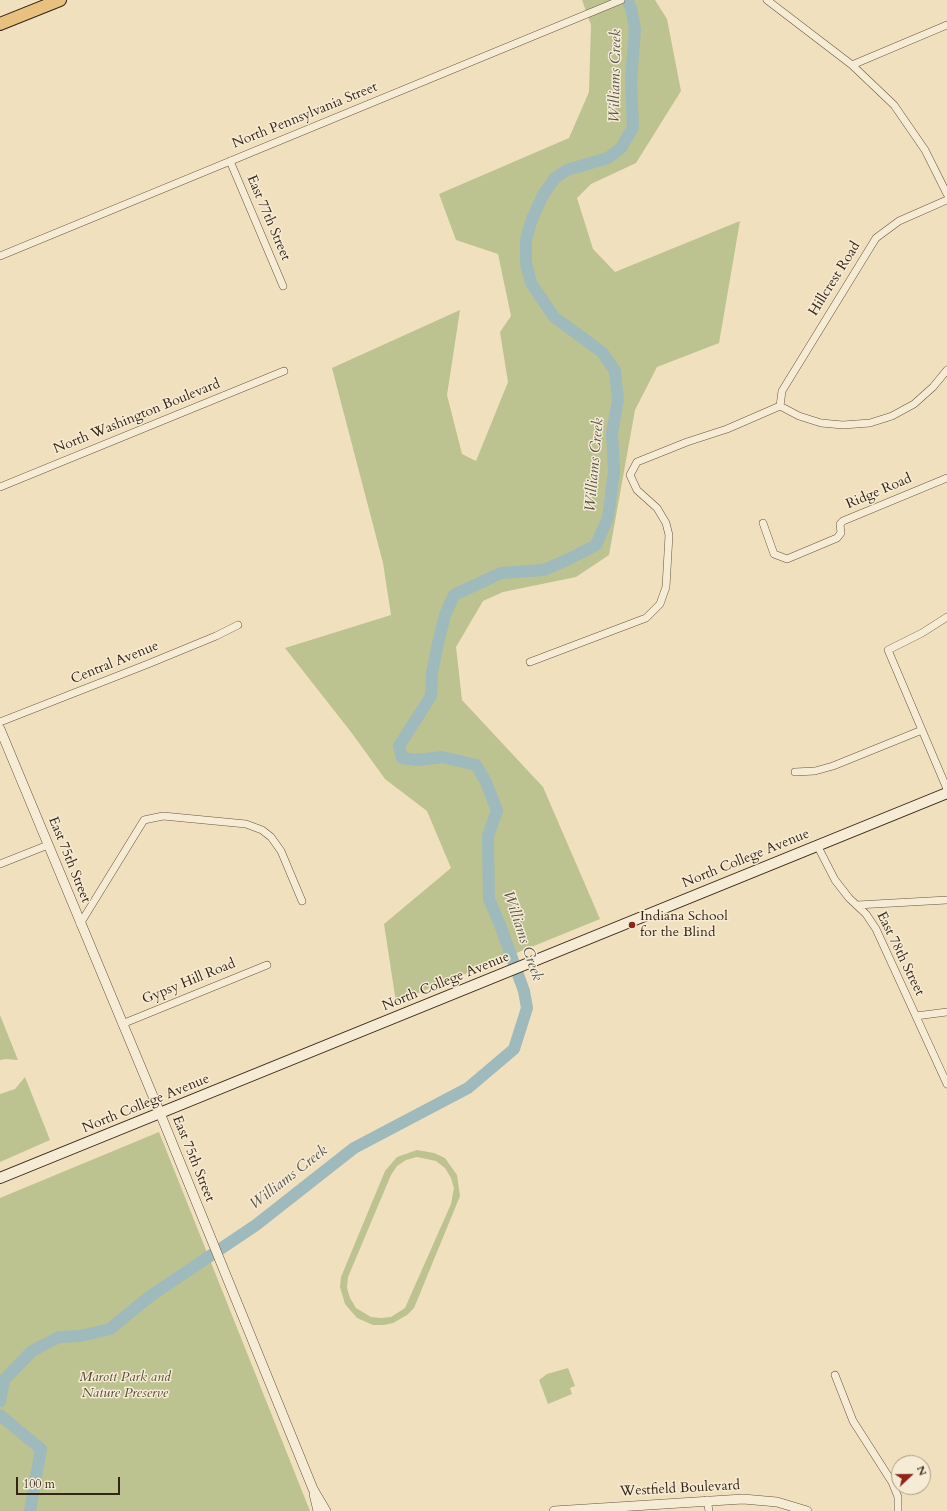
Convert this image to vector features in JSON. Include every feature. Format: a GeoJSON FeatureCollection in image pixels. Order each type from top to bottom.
{"type":"FeatureCollection","features":[{"type":"Feature","properties":{"kind":"main road"},"geometry":{"type":"LineString","coordinates":[[0,24],[60,0]]}},
{"type":"Feature","properties":{"kind":"main road","name":"North College Avenue"},"geometry":{"type":"LineString","coordinates":[[0,1178],[947,793]]}},
{"type":"Feature","properties":{"kind":"street","name":"North Pennsylvania Street"},"geometry":{"type":"LineString","coordinates":[[0,256],[620,0]]}},
{"type":"Feature","properties":{"kind":"street"},"geometry":{"type":"LineString","coordinates":[[767,0],[852,65],[883,94],[903,117],[925,150],[947,194]]}},
{"type":"Feature","properties":{"kind":"street"},"geometry":{"type":"LineString","coordinates":[[852,65],[947,25]]}},
{"type":"Feature","properties":{"kind":"street","name":"East 77th Street"},"geometry":{"type":"LineString","coordinates":[[230,161],[283,286]]}},
{"type":"Feature","properties":{"kind":"street","name":"Hillcrest Road"},"geometry":{"type":"LineString","coordinates":[[780,406],[782,391],[876,238],[899,221],[947,200]]}},
{"type":"Feature","properties":{"kind":"street"},"geometry":{"type":"LineString","coordinates":[[530,662],[646,618],[660,604],[666,587],[669,535],[666,523],[657,508],[637,490],[630,475],[638,462],[687,442],[727,429],[780,406],[799,416],[824,423],[843,425],[870,422],[892,416],[914,404],[933,388],[947,370]]}},
{"type":"Feature","properties":{"kind":"street","name":"North Washington Boulevard"},"geometry":{"type":"LineString","coordinates":[[0,487],[284,371]]}},
{"type":"Feature","properties":{"kind":"street","name":"Ridge Road"},"geometry":{"type":"LineString","coordinates":[[763,523],[774,554],[787,559],[837,538],[840,533],[840,524],[843,521],[947,478]]}},
{"type":"Feature","properties":{"kind":"street"},"geometry":{"type":"LineString","coordinates":[[947,617],[922,633],[888,650],[947,789]]}},
{"type":"Feature","properties":{"kind":"street","name":"Central Avenue"},"geometry":{"type":"LineString","coordinates":[[0,722],[148,664],[216,636],[238,625]]}},
{"type":"Feature","properties":{"kind":"street","name":"East 75th Street"},"geometry":{"type":"LineString","coordinates":[[0,729],[160,1113],[313,1489],[326,1511]]}},
{"type":"Feature","properties":{"kind":"street"},"geometry":{"type":"LineString","coordinates":[[795,772],[815,771],[832,766],[922,730]]}},
{"type":"Feature","properties":{"kind":"street"},"geometry":{"type":"LineString","coordinates":[[80,924],[144,820],[164,816],[246,824],[262,830],[271,837],[281,851],[302,901]]}},
{"type":"Feature","properties":{"kind":"street"},"geometry":{"type":"LineString","coordinates":[[0,864],[48,845]]}},
{"type":"Feature","properties":{"kind":"street","name":"East 78th Street"},"geometry":{"type":"LineString","coordinates":[[817,846],[835,880],[866,914],[876,929],[947,1084]]}},
{"type":"Feature","properties":{"kind":"street"},"geometry":{"type":"LineString","coordinates":[[857,905],[947,900]]}},
{"type":"Feature","properties":{"kind":"street","name":"Gypsy Hill Road"},"geometry":{"type":"LineString","coordinates":[[122,1024],[267,965]]}},
{"type":"Feature","properties":{"kind":"street"},"geometry":{"type":"LineString","coordinates":[[916,1016],[947,1012]]}},
{"type":"Feature","properties":{"kind":"street"},"geometry":{"type":"LineString","coordinates":[[835,1375],[853,1421],[892,1482],[897,1494],[898,1511]]}},
{"type":"Feature","properties":{"kind":"street","name":"East 75th Street"},"geometry":{"type":"LineString","coordinates":[[313,1489],[318,1511]]}},
{"type":"Feature","properties":{"kind":"street","name":"Westfield Boulevard"},"geometry":{"type":"LineString","coordinates":[[554,1511],[588,1510],[707,1500],[743,1499],[763,1500],[785,1504],[807,1511]]}},
{"type":"Feature","properties":{"kind":"street"},"geometry":{"type":"LineString","coordinates":[[707,1500],[709,1511]]}},
{"type":"Feature","properties":{"kind":"green space"},"geometry":{"type":"Polygon","coordinates":[[[582,0],[655,0],[667,19],[681,91],[636,163],[591,184],[577,198],[593,249],[615,272],[740,221],[719,343],[657,367],[635,410],[609,555],[576,577],[503,592],[483,601],[456,647],[462,700],[543,787],[600,919],[396,1002],[384,924],[451,868],[427,811],[385,779],[351,732],[285,648],[391,615],[383,563],[332,368],[460,310],[447,395],[462,454],[476,461],[508,382],[500,332],[511,316],[498,254],[456,240],[439,194],[569,138],[589,92],[591,25],[582,0]]]}},
{"type":"Feature","properties":{"kind":"green space"},"geometry":{"type":"Polygon","coordinates":[[[0,1015],[18,1060],[0,1060],[0,1015]]]}},
{"type":"Feature","properties":{"kind":"green space"},"geometry":{"type":"Polygon","coordinates":[[[25,1077],[50,1140],[0,1162],[0,1094],[15,1089],[25,1077]]]}},
{"type":"Feature","properties":{"kind":"green space","name":"Marott Park and Nature Preserve"},"geometry":{"type":"Polygon","coordinates":[[[159,1132],[310,1511],[0,1511],[0,1198],[159,1132]]]}},
{"type":"Feature","properties":{"kind":"green space"},"geometry":{"type":"Polygon","coordinates":[[[417,1150],[434,1153],[445,1158],[457,1175],[460,1196],[414,1308],[407,1315],[393,1323],[373,1325],[357,1318],[345,1304],[340,1287],[341,1277],[385,1171],[397,1157],[417,1150]],[[417,1157],[406,1160],[397,1166],[391,1175],[348,1277],[347,1288],[350,1298],[356,1308],[371,1317],[391,1317],[405,1308],[451,1204],[454,1188],[451,1178],[445,1168],[436,1161],[417,1157]]]}},
{"type":"Feature","properties":{"kind":"green space"},"geometry":{"type":"Polygon","coordinates":[[[568,1368],[575,1386],[570,1388],[572,1394],[548,1404],[539,1380],[547,1374],[568,1368]]]}},
{"type":"Feature","properties":{"kind":"waterway","name":"Williams Creek"},"geometry":{"type":"LineString","coordinates":[[0,1401],[4,1380],[32,1351],[59,1337],[80,1336],[110,1329],[149,1297],[256,1225],[354,1148],[468,1088],[514,1049],[527,1008],[524,991],[489,899],[488,836],[497,811],[486,782],[476,765],[442,757],[417,760],[402,758],[399,746],[431,696],[432,673],[438,643],[445,615],[454,595],[501,573],[544,570],[569,559],[596,545],[608,518],[614,471],[612,433],[618,400],[615,371],[602,352],[554,317],[531,283],[526,263],[526,239],[532,219],[543,195],[555,178],[567,170],[608,158],[621,148],[633,127],[631,81],[635,29],[631,8],[627,0]]}},
{"type":"Feature","properties":{"kind":"waterway","name":"Williams Creek"},"geometry":{"type":"LineString","coordinates":[[0,1415],[41,1449],[30,1511]]}},
{"type":"Feature","properties":{"kind":"place","name":"Indiana School for the Blind"},"geometry":{"type":"Point","coordinates":[632,925]}}]}
